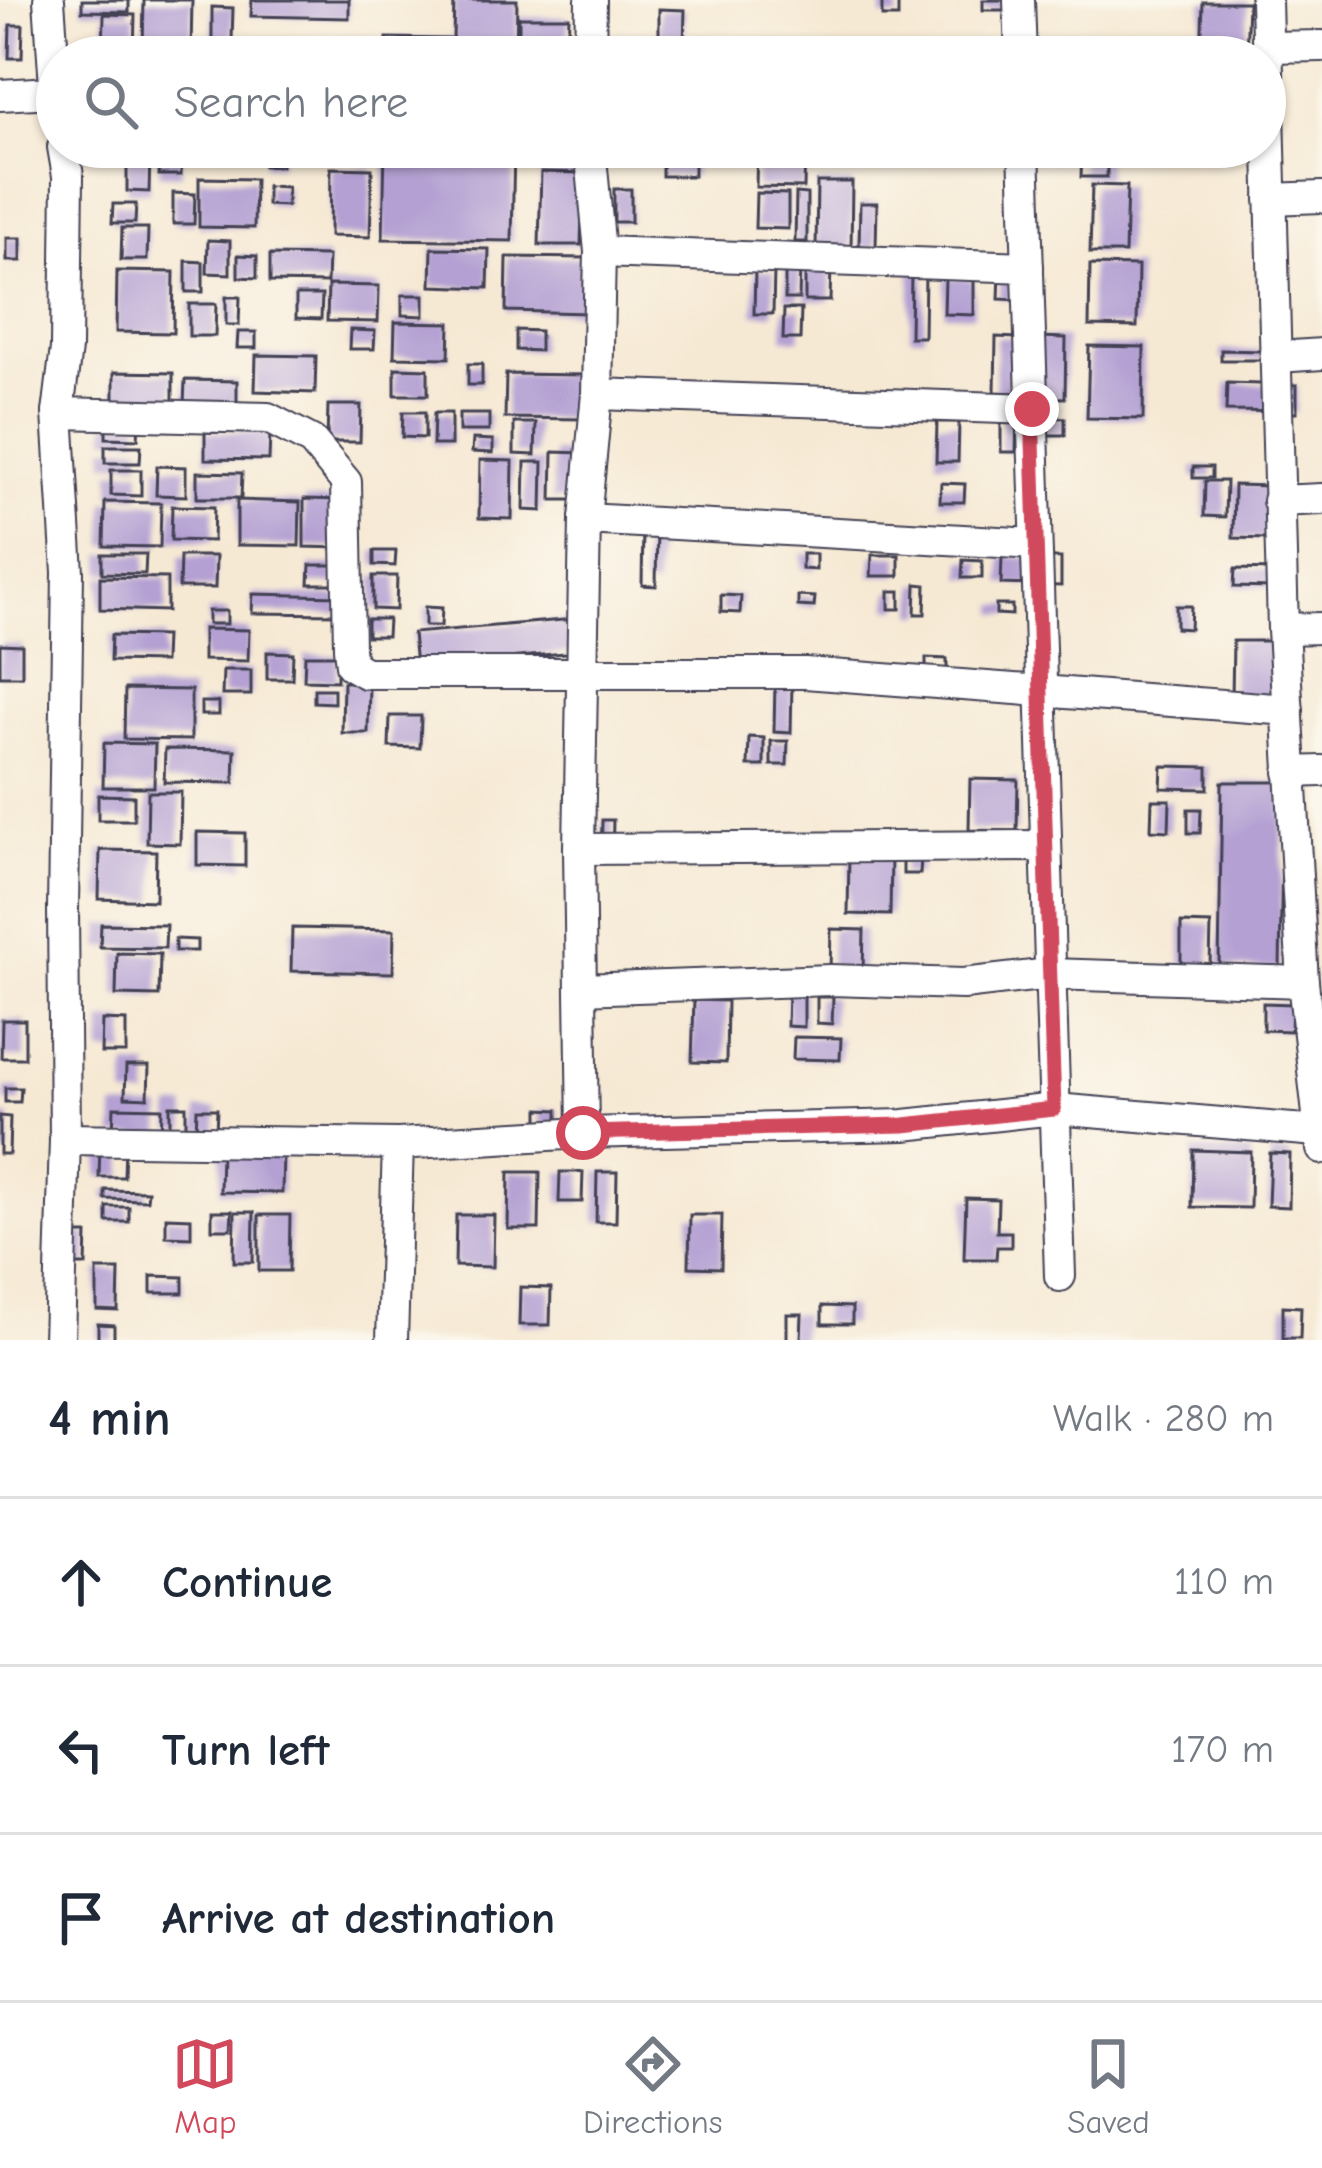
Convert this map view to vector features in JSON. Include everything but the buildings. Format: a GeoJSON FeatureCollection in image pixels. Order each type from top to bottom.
{"type":"FeatureCollection","features":[{"type":"Feature","properties":{"kind":"street"},"geometry":{"type":"LineString","coordinates":[[49,0],[51,36]]}},
{"type":"Feature","properties":{"kind":"street"},"geometry":{"type":"LineString","coordinates":[[590,36],[591,0]]}},
{"type":"Feature","properties":{"kind":"street"},"geometry":{"type":"LineString","coordinates":[[1019,0],[1020,36]]}},
{"type":"Feature","properties":{"kind":"street"},"geometry":{"type":"LineString","coordinates":[[1266,0],[1267,36]]}},
{"type":"Feature","properties":{"kind":"street"},"geometry":{"type":"LineString","coordinates":[[1286,47],[1322,46]]}},
{"type":"Feature","properties":{"kind":"street"},"geometry":{"type":"LineString","coordinates":[[0,95],[36,100]]}},
{"type":"Feature","properties":{"kind":"street"},"geometry":{"type":"LineString","coordinates":[[59,1340],[65,1139],[68,572],[58,413],[66,348],[67,168]]}},
{"type":"Feature","properties":{"kind":"street"},"geometry":{"type":"LineString","coordinates":[[583,1133],[579,849],[585,519],[597,394],[600,252],[592,168]]}},
{"type":"Feature","properties":{"kind":"street"},"geometry":{"type":"LineString","coordinates":[[1025,168],[1060,1276]]}},
{"type":"Feature","properties":{"kind":"street"},"geometry":{"type":"LineString","coordinates":[[65,1139],[398,1144],[583,1133],[904,1125],[1054,1109],[1320,1140],[1303,982],[1282,629],[1270,168]]}},
{"type":"Feature","properties":{"kind":"street"},"geometry":{"type":"LineString","coordinates":[[1271,199],[1322,197]]}},
{"type":"Feature","properties":{"kind":"street"},"geometry":{"type":"LineString","coordinates":[[600,252],[1028,267]]}},
{"type":"Feature","properties":{"kind":"street"},"geometry":{"type":"LineString","coordinates":[[1278,357],[1322,355]]}},
{"type":"Feature","properties":{"kind":"street"},"geometry":{"type":"LineString","coordinates":[[597,394],[1032,409]]}},
{"type":"Feature","properties":{"kind":"street"},"geometry":{"type":"LineString","coordinates":[[58,413],[268,418],[312,441],[346,482],[349,648],[351,665],[365,674],[805,674],[1288,710]]}},
{"type":"Feature","properties":{"kind":"street"},"geometry":{"type":"LineString","coordinates":[[1278,501],[1322,499]]}},
{"type":"Feature","properties":{"kind":"street"},"geometry":{"type":"LineString","coordinates":[[585,519],[1036,544]]}},
{"type":"Feature","properties":{"kind":"street"},"geometry":{"type":"LineString","coordinates":[[1282,629],[1322,628]]}},
{"type":"Feature","properties":{"kind":"street"},"geometry":{"type":"LineString","coordinates":[[1290,772],[1322,771]]}},
{"type":"Feature","properties":{"kind":"street"},"geometry":{"type":"LineString","coordinates":[[579,849],[1046,846]]}},
{"type":"Feature","properties":{"kind":"street"},"geometry":{"type":"LineString","coordinates":[[581,989],[830,980],[964,984],[1050,974],[1303,982]]}},
{"type":"Feature","properties":{"kind":"street"},"geometry":{"type":"LineString","coordinates":[[392,1340],[398,1144]]}},
{"type":"Feature","properties":{"kind":"route"},"geometry":{"type":"LineString","coordinates":[[583,1133],[904,1125],[1054,1109],[1032,409]]}}]}
